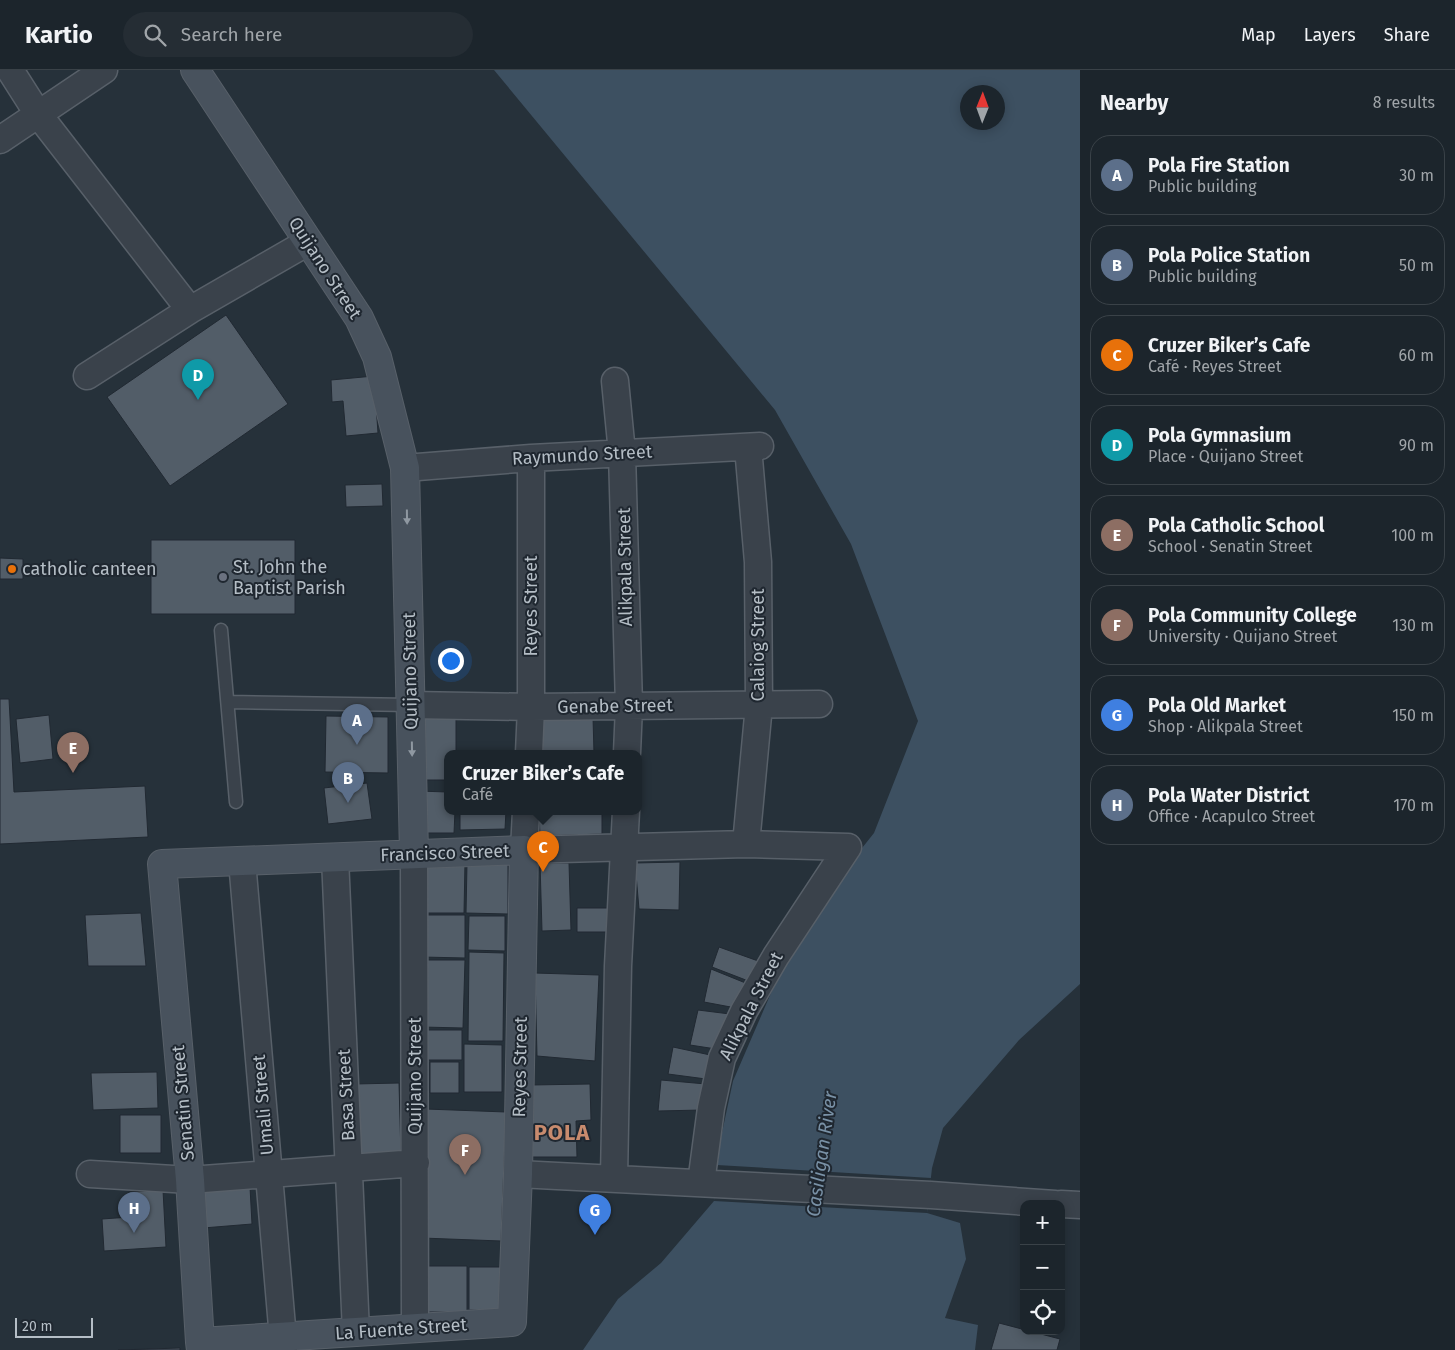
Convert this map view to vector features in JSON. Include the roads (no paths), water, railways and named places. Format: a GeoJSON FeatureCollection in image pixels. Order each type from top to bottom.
{"type":"FeatureCollection","features":[{"type":"Feature","properties":{"kind":"main road","name":"Quijano Street"},"geometry":{"type":"LineString","coordinates":[[195,70],[359,318],[377,357],[405,468],[414,853]]}},
{"type":"Feature","properties":{"kind":"main road","name":"Francisco Street"},"geometry":{"type":"LineString","coordinates":[[162,864],[524,850]]}},
{"type":"Feature","properties":{"kind":"main road","name":"Reyes Street"},"geometry":{"type":"LineString","coordinates":[[512,1322],[518,1174],[524,850]]}},
{"type":"Feature","properties":{"kind":"main road","name":"Senatin Street"},"geometry":{"type":"LineString","coordinates":[[162,864],[190,1180],[200,1346]]}},
{"type":"Feature","properties":{"kind":"main road","name":"La Fuente Street"},"geometry":{"type":"LineString","coordinates":[[200,1346],[283,1344],[356,1332],[512,1322]]}},
{"type":"Feature","properties":{"kind":"street"},"geometry":{"type":"LineString","coordinates":[[10,70],[38,114],[190,310]]}},
{"type":"Feature","properties":{"kind":"street"},"geometry":{"type":"LineString","coordinates":[[0,140],[104,70]]}},
{"type":"Feature","properties":{"kind":"street"},"geometry":{"type":"LineString","coordinates":[[87,376],[190,310],[308,242]]}},
{"type":"Feature","properties":{"kind":"street","name":"Alikpala Street"},"geometry":{"type":"LineString","coordinates":[[615,382],[622,453],[629,706],[627,750]]}},
{"type":"Feature","properties":{"kind":"street","name":"Raymundo Street"},"geometry":{"type":"LineString","coordinates":[[405,468],[531,458],[754,446]]}},
{"type":"Feature","properties":{"kind":"street","name":"Calaiog Street"},"geometry":{"type":"LineString","coordinates":[[746,844],[759,705],[758,562],[754,446]]}},
{"type":"Feature","properties":{"kind":"street","name":"Reyes Street"},"geometry":{"type":"LineString","coordinates":[[529,750],[531,707],[531,458]]}},
{"type":"Feature","properties":{"kind":"street","name":"Genabe Street"},"geometry":{"type":"LineString","coordinates":[[411,704],[531,707],[819,704]]}},
{"type":"Feature","properties":{"kind":"street","name":"Reyes Street"},"geometry":{"type":"LineString","coordinates":[[524,850],[526,815]]}},
{"type":"Feature","properties":{"kind":"street"},"geometry":{"type":"LineString","coordinates":[[614,1178],[618,966],[626,815]]}},
{"type":"Feature","properties":{"kind":"street","name":"Francisco Street"},"geometry":{"type":"LineString","coordinates":[[524,850],[746,844],[848,848]]}},
{"type":"Feature","properties":{"kind":"street","name":"Alikpala Street"},"geometry":{"type":"LineString","coordinates":[[707,1183],[711,1108],[722,1058],[744,1011],[776,956],[848,848]]}},
{"type":"Feature","properties":{"kind":"street","name":"Quijano Street"},"geometry":{"type":"LineString","coordinates":[[414,853],[416,1328]]}},
{"type":"Feature","properties":{"kind":"street","name":"Basa Street"},"geometry":{"type":"LineString","coordinates":[[335,858],[356,1332]]}},
{"type":"Feature","properties":{"kind":"street","name":"Umali Street"},"geometry":{"type":"LineString","coordinates":[[242,861],[283,1344]]}},
{"type":"Feature","properties":{"kind":"street"},"geometry":{"type":"LineString","coordinates":[[90,1174],[190,1180],[416,1164]]}},
{"type":"Feature","properties":{"kind":"street"},"geometry":{"type":"LineString","coordinates":[[518,1174],[931,1195],[1020,1201]]}},
{"type":"Feature","properties":{"kind":"street"},"geometry":{"type":"LineString","coordinates":[[1065,1204],[1080,1206]]}},
{"type":"Feature","properties":{"kind":"lane"},"geometry":{"type":"LineString","coordinates":[[221,630],[236,802]]}},
{"type":"Feature","properties":{"kind":"lane"},"geometry":{"type":"LineString","coordinates":[[228,702],[411,704]]}},
{"type":"Feature","properties":{"kind":"water","name":"Casiligan River"},"geometry":{"type":"Polygon","coordinates":[[[494,70],[1080,70],[1080,984],[1019,1040],[943,1128],[932,1168],[927,1213],[960,1223],[966,1259],[945,1318],[978,1325],[975,1350],[583,1350],[618,1299],[661,1263],[714,1201],[720,1142],[733,1081],[771,993],[819,902],[874,833],[918,721],[851,544],[775,410],[494,70]]]}},
{"type":"Feature","properties":{"kind":"place","name":"Pola Gymnasium"},"geometry":{"type":"Point","coordinates":[198,400]}},
{"type":"Feature","properties":{"kind":"place","name":"catholic canteen"},"geometry":{"type":"Point","coordinates":[12,569]}},
{"type":"Feature","properties":{"kind":"place","name":"St. John the Baptist Parish"},"geometry":{"type":"Point","coordinates":[223,577]}},
{"type":"Feature","properties":{"kind":"place","name":"Pola Fire Station"},"geometry":{"type":"Point","coordinates":[357,745]}},
{"type":"Feature","properties":{"kind":"place","name":"Pola Catholic School"},"geometry":{"type":"Point","coordinates":[73,773]}},
{"type":"Feature","properties":{"kind":"place","name":"Pola Police Station"},"geometry":{"type":"Point","coordinates":[348,803]}},
{"type":"Feature","properties":{"kind":"place","name":"Cruzer Biker’s Cafe"},"geometry":{"type":"Point","coordinates":[543,872]}},
{"type":"Feature","properties":{"kind":"place","name":"Pola Community College"},"geometry":{"type":"Point","coordinates":[465,1175]}},
{"type":"Feature","properties":{"kind":"place","name":"Pola Water District"},"geometry":{"type":"Point","coordinates":[134,1233]}},
{"type":"Feature","properties":{"kind":"place","name":"Pola Old Market"},"geometry":{"type":"Point","coordinates":[595,1235]}},
{"type":"Feature","properties":{"kind":"district","name":"POLA"},"geometry":{"type":"Point","coordinates":[562,1132]}}]}
